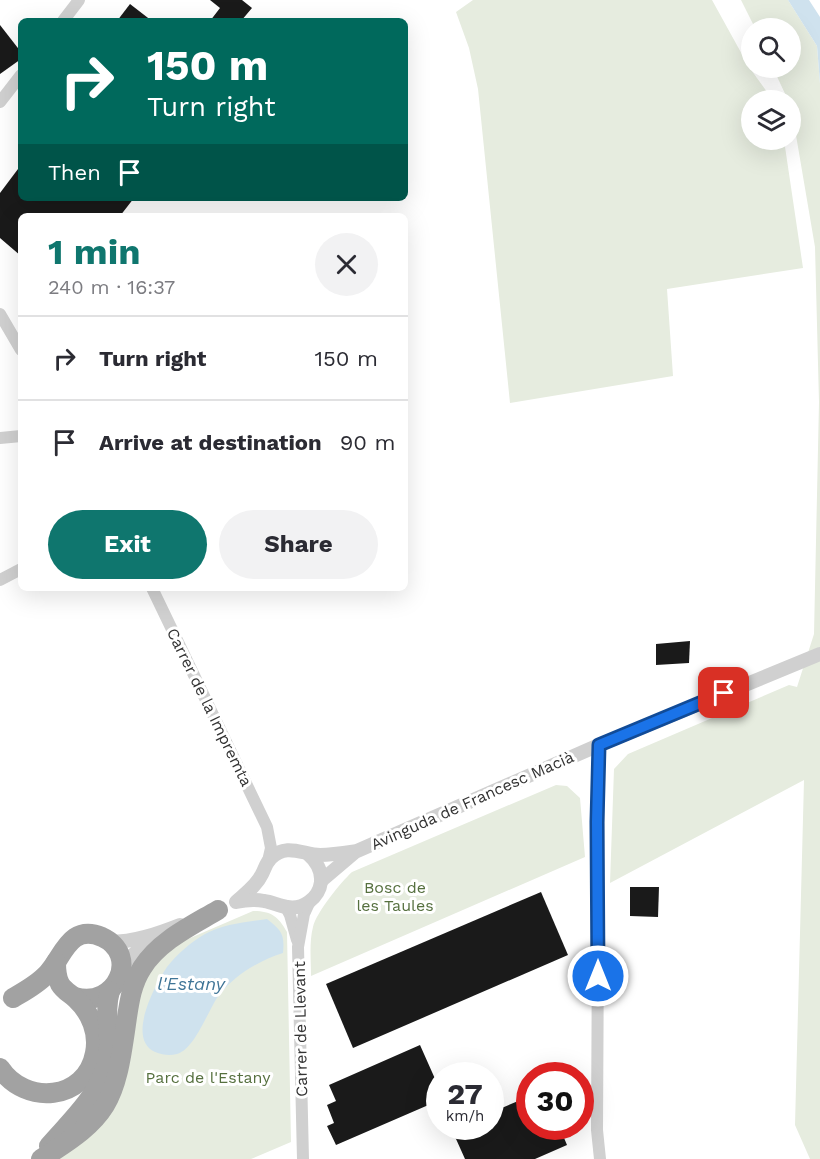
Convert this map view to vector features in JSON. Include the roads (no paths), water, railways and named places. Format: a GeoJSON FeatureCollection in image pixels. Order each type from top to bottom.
{"type":"FeatureCollection","features":[{"type":"Feature","properties":{"kind":"highway"},"geometry":{"type":"LineString","coordinates":[[39,1159],[91,1124],[107,1105],[118,1076],[132,990],[146,963],[172,938],[218,910]]}},
{"type":"Feature","properties":{"kind":"highway"},"geometry":{"type":"LineString","coordinates":[[7,1001],[43,978],[68,942],[78,937],[89,935],[101,937],[110,942],[116,950],[121,966],[118,980],[110,991],[106,1013],[109,1047],[105,1071],[85,1105],[39,1159]]}},
{"type":"Feature","properties":{"kind":"highway"},"geometry":{"type":"LineString","coordinates":[[0,1068],[18,1087],[37,1094],[62,1091],[78,1081],[91,1066],[96,1044],[92,1021],[57,978],[56,962]]}},
{"type":"Feature","properties":{"kind":"highway"},"geometry":{"type":"LineString","coordinates":[[7,1001],[43,991],[70,994],[86,1000],[110,991]]}},
{"type":"Feature","properties":{"kind":"street"},"geometry":{"type":"LineString","coordinates":[[65,18],[79,0]]}},
{"type":"Feature","properties":{"kind":"street"},"geometry":{"type":"LineString","coordinates":[[0,102],[18,79]]}},
{"type":"Feature","properties":{"kind":"street"},"geometry":{"type":"LineString","coordinates":[[0,314],[18,345]]}},
{"type":"Feature","properties":{"kind":"street"},"geometry":{"type":"LineString","coordinates":[[0,438],[18,436]]}},
{"type":"Feature","properties":{"kind":"street"},"geometry":{"type":"LineString","coordinates":[[0,580],[18,571]]}},
{"type":"Feature","properties":{"kind":"street","name":"Carrer de la Impremta"},"geometry":{"type":"LineString","coordinates":[[153,591],[267,826]]}},
{"type":"Feature","properties":{"kind":"street","name":"Avinguda de Francesc Macià"},"geometry":{"type":"LineString","coordinates":[[357,851],[599,745],[820,654]]}},
{"type":"Feature","properties":{"kind":"street"},"geometry":{"type":"LineString","coordinates":[[599,745],[597,1130],[600,1159]]}},
{"type":"Feature","properties":{"kind":"street"},"geometry":{"type":"LineString","coordinates":[[267,826],[277,839],[293,849],[308,854],[338,854],[357,851]]}},
{"type":"Feature","properties":{"kind":"street"},"geometry":{"type":"LineString","coordinates":[[267,826],[271,848],[262,880],[266,893],[280,905],[295,929],[298,947]]}},
{"type":"Feature","properties":{"kind":"street"},"geometry":{"type":"LineString","coordinates":[[237,902],[254,885],[278,852],[293,849]]}},
{"type":"Feature","properties":{"kind":"street"},"geometry":{"type":"LineString","coordinates":[[321,880],[357,851]]}},
{"type":"Feature","properties":{"kind":"street"},"geometry":{"type":"LineString","coordinates":[[110,942],[128,941],[163,932],[237,902],[262,900],[297,907],[310,901],[319,888],[321,880],[318,865],[308,854]]}},
{"type":"Feature","properties":{"kind":"street","name":"Carrer de Llevant"},"geometry":{"type":"LineString","coordinates":[[303,1159],[298,947],[304,914],[310,901]]}},
{"type":"Feature","properties":{"kind":"street"},"geometry":{"type":"LineString","coordinates":[[121,966],[163,932]]}},
{"type":"Feature","properties":{"kind":"water"},"geometry":{"type":"Polygon","coordinates":[[[788,0],[809,0],[820,17],[820,84],[817,46],[788,0]]]}},
{"type":"Feature","properties":{"kind":"water","name":"l'Estany"},"geometry":{"type":"Polygon","coordinates":[[[267,919],[281,933],[283,953],[265,960],[232,981],[219,995],[190,1045],[184,1051],[166,1055],[155,1052],[147,1045],[143,1036],[143,1024],[150,998],[175,957],[205,934],[219,928],[267,919]]]}},
{"type":"Feature","properties":{"kind":"park label","name":"Bosc de les Taules"},"geometry":{"type":"Point","coordinates":[395,896]}},
{"type":"Feature","properties":{"kind":"park label","name":"Parc de l'Estany"},"geometry":{"type":"Point","coordinates":[208,1077]}}]}
